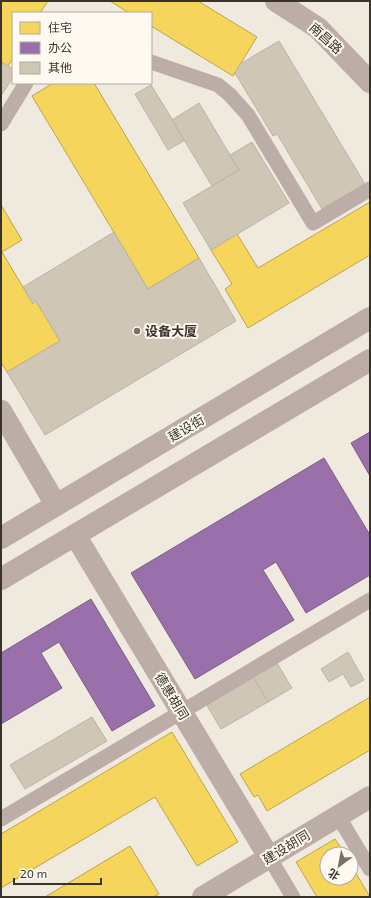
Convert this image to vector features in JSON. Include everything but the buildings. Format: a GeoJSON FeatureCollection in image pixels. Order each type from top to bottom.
{"type":"FeatureCollection","features":[{"type":"Feature","properties":{"kind":"main road","name":"建设街"},"geometry":{"type":"LineString","coordinates":[[1,538],[370,318]]}},
{"type":"Feature","properties":{"kind":"main road"},"geometry":{"type":"LineString","coordinates":[[1,578],[370,360]]}},
{"type":"Feature","properties":{"kind":"street","name":"南昌路"},"geometry":{"type":"LineString","coordinates":[[276,1],[318,28],[370,82]]}},
{"type":"Feature","properties":{"kind":"street"},"geometry":{"type":"LineString","coordinates":[[1,411],[56,505]]}},
{"type":"Feature","properties":{"kind":"street","name":"德惠胡同"},"geometry":{"type":"LineString","coordinates":[[75,535],[269,857]]}},
{"type":"Feature","properties":{"kind":"street","name":"建设胡同"},"geometry":{"type":"LineString","coordinates":[[203,897],[370,797]]}},
{"type":"Feature","properties":{"kind":"lane"},"geometry":{"type":"LineString","coordinates":[[152,62],[218,85],[230,95],[248,115],[313,223],[370,189]]}},
{"type":"Feature","properties":{"kind":"lane"},"geometry":{"type":"LineString","coordinates":[[1,124],[25,84]]}},
{"type":"Feature","properties":{"kind":"lane"},"geometry":{"type":"LineString","coordinates":[[1,819],[370,600]]}},
{"type":"Feature","properties":{"kind":"lane"},"geometry":{"type":"LineString","coordinates":[[338,816],[370,870]]}},
{"type":"Feature","properties":{"kind":"lane"},"geometry":{"type":"LineString","coordinates":[[269,857],[293,897]]}},
{"type":"Feature","properties":{"kind":"place","name":"设备大厦"},"geometry":{"type":"Point","coordinates":[137,331]}}]}
